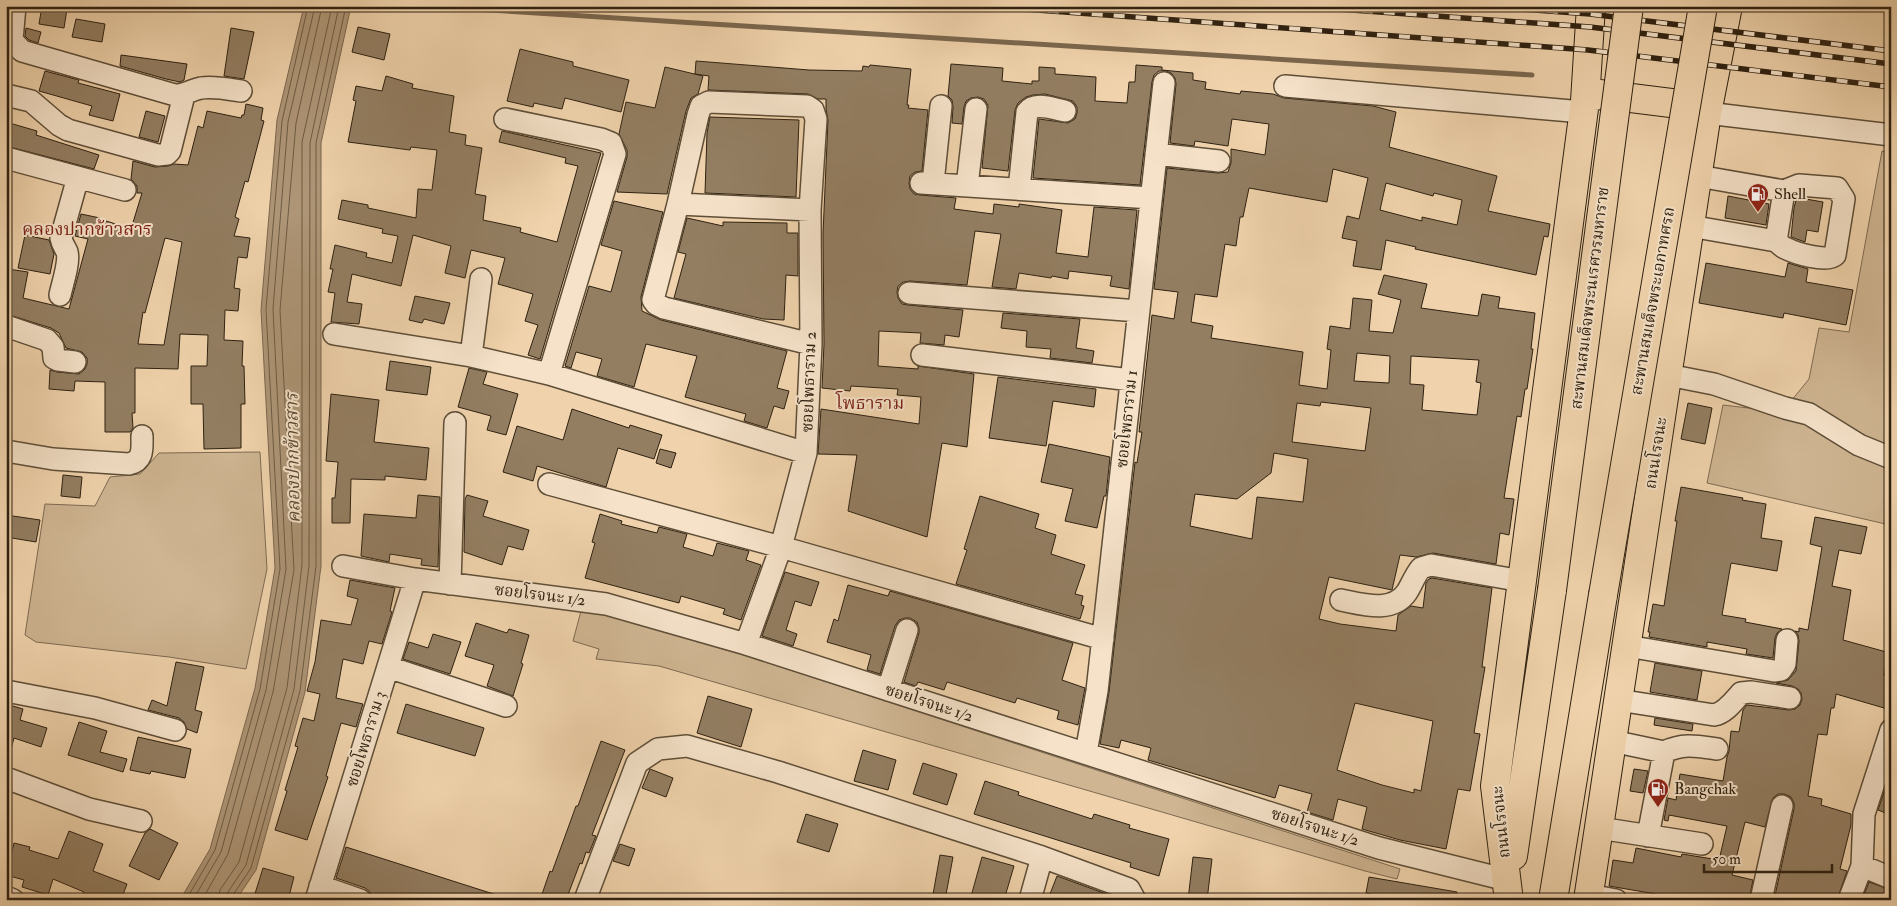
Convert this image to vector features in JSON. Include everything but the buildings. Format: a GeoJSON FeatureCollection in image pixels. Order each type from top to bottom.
{"type":"FeatureCollection","features":[{"type":"Feature","properties":{"kind":"main road","name":"ถนนโรจนะ"},"geometry":{"type":"LineString","coordinates":[[1507,891],[1495,786],[1584,106],[1591,6]]}},
{"type":"Feature","properties":{"kind":"main road","name":"สะพานสมเด็จพระนเรศวรมหาราช"},"geometry":{"type":"LineString","coordinates":[[1552,590],[1629,6]]}},
{"type":"Feature","properties":{"kind":"main road","name":"สะพานสมเด็จพระเอกาทศรถ"},"geometry":{"type":"LineString","coordinates":[[1560,846],[1703,6]]}},
{"type":"Feature","properties":{"kind":"main road","name":"ถนนโรจนะ"},"geometry":{"type":"LineString","coordinates":[[1583,898],[1599,828],[1707,113],[1728,6]]}},
{"type":"Feature","properties":{"kind":"main road"},"geometry":{"type":"LineString","coordinates":[[1584,106],[1598,94],[1695,106],[1707,113]]}},
{"type":"Feature","properties":{"kind":"main road","name":"ถนนโรจนะ"},"geometry":{"type":"LineString","coordinates":[[1507,891],[1552,590]]}},
{"type":"Feature","properties":{"kind":"main road"},"geometry":{"type":"LineString","coordinates":[[1560,846],[1583,898]]}},
{"type":"Feature","properties":{"kind":"main road"},"geometry":{"type":"LineString","coordinates":[[1553,900],[1560,846]]}},
{"type":"Feature","properties":{"kind":"street"},"geometry":{"type":"LineString","coordinates":[[16,6],[12,40],[22,51],[175,96],[204,88],[241,91]]}},
{"type":"Feature","properties":{"kind":"street","name":"ซอยโพธาราม 1"},"geometry":{"type":"LineString","coordinates":[[1086,753],[1097,691],[1164,83]]}},
{"type":"Feature","properties":{"kind":"street"},"geometry":{"type":"LineString","coordinates":[[1285,86],[1584,106]]}},
{"type":"Feature","properties":{"kind":"street"},"geometry":{"type":"LineString","coordinates":[[6,95],[31,101],[59,125],[68,130],[158,155],[167,154],[170,151],[184,95]]}},
{"type":"Feature","properties":{"kind":"street","name":"ซอยโพธาราม 2"},"geometry":{"type":"LineString","coordinates":[[678,204],[701,106],[709,102],[807,106],[813,110],[816,118],[810,210],[811,344],[806,453],[781,547],[746,644]]}},
{"type":"Feature","properties":{"kind":"street"},"geometry":{"type":"LineString","coordinates":[[1019,189],[1027,112],[1035,105],[1065,111]]}},
{"type":"Feature","properties":{"kind":"street"},"geometry":{"type":"LineString","coordinates":[[941,106],[927,183],[1151,198]]}},
{"type":"Feature","properties":{"kind":"street"},"geometry":{"type":"LineString","coordinates":[[967,186],[976,109]]}},
{"type":"Feature","properties":{"kind":"street"},"geometry":{"type":"LineString","coordinates":[[1707,113],[1891,135]]}},
{"type":"Feature","properties":{"kind":"street"},"geometry":{"type":"LineString","coordinates":[[505,119],[600,139],[611,143],[614,154],[549,374]]}},
{"type":"Feature","properties":{"kind":"street"},"geometry":{"type":"LineString","coordinates":[[1156,154],[1219,161]]}},
{"type":"Feature","properties":{"kind":"street"},"geometry":{"type":"LineString","coordinates":[[6,158],[125,190]]}},
{"type":"Feature","properties":{"kind":"street"},"geometry":{"type":"LineString","coordinates":[[1690,226],[1776,240],[1784,248],[1823,259],[1832,259],[1835,256],[1844,199],[1837,188],[1798,185],[1784,191],[1698,176]]}},
{"type":"Feature","properties":{"kind":"street"},"geometry":{"type":"LineString","coordinates":[[60,296],[68,259],[61,238],[78,177]]}},
{"type":"Feature","properties":{"kind":"street"},"geometry":{"type":"LineString","coordinates":[[1776,240],[1784,191]]}},
{"type":"Feature","properties":{"kind":"street"},"geometry":{"type":"LineString","coordinates":[[810,210],[678,204],[653,300],[664,308],[811,344]]}},
{"type":"Feature","properties":{"kind":"street"},"geometry":{"type":"LineString","coordinates":[[471,356],[481,279]]}},
{"type":"Feature","properties":{"kind":"street"},"geometry":{"type":"LineString","coordinates":[[910,293],[1138,311]]}},
{"type":"Feature","properties":{"kind":"street"},"geometry":{"type":"LineString","coordinates":[[6,326],[47,340],[53,347],[54,358],[75,362]]}},
{"type":"Feature","properties":{"kind":"street"},"geometry":{"type":"LineString","coordinates":[[334,334],[471,356],[549,374],[806,453]]}},
{"type":"Feature","properties":{"kind":"street"},"geometry":{"type":"LineString","coordinates":[[922,355],[1131,380]]}},
{"type":"Feature","properties":{"kind":"street"},"geometry":{"type":"LineString","coordinates":[[1668,375],[1714,384],[1785,408],[1809,414],[1859,445],[1891,458]]}},
{"type":"Feature","properties":{"kind":"street"},"geometry":{"type":"LineString","coordinates":[[450,584],[455,423]]}},
{"type":"Feature","properties":{"kind":"street"},"geometry":{"type":"LineString","coordinates":[[6,451],[53,459],[129,464],[138,461],[141,456],[142,436]]}},
{"type":"Feature","properties":{"kind":"street"},"geometry":{"type":"LineString","coordinates":[[548,484],[781,547],[1103,639]]}},
{"type":"Feature","properties":{"kind":"street"},"geometry":{"type":"LineString","coordinates":[[1341,600],[1380,607],[1396,601],[1406,594],[1421,568],[1431,565],[1522,581]]}},
{"type":"Feature","properties":{"kind":"street","name":"ซอยโรจนะ 1/2"},"geometry":{"type":"LineString","coordinates":[[343,566],[415,579],[606,604],[746,644],[1507,891]]}},
{"type":"Feature","properties":{"kind":"street","name":"ซอยโพธาราม 3"},"geometry":{"type":"LineString","coordinates":[[318,893],[415,579]]}},
{"type":"Feature","properties":{"kind":"street"},"geometry":{"type":"LineString","coordinates":[[888,690],[907,630]]}},
{"type":"Feature","properties":{"kind":"street"},"geometry":{"type":"LineString","coordinates":[[1627,646],[1774,671],[1781,670],[1785,664],[1787,640]]}},
{"type":"Feature","properties":{"kind":"street"},"geometry":{"type":"LineString","coordinates":[[388,667],[506,706]]}},
{"type":"Feature","properties":{"kind":"street"},"geometry":{"type":"LineString","coordinates":[[6,691],[95,708],[175,730]]}},
{"type":"Feature","properties":{"kind":"street"},"geometry":{"type":"LineString","coordinates":[[1618,700],[1714,715],[1720,714],[1741,693],[1751,692],[1790,698]]}},
{"type":"Feature","properties":{"kind":"street"},"geometry":{"type":"LineString","coordinates":[[1849,900],[1862,866],[1864,814],[1891,730]]}},
{"type":"Feature","properties":{"kind":"street"},"geometry":{"type":"LineString","coordinates":[[1612,741],[1664,752],[1677,746],[1686,745],[1717,750]]}},
{"type":"Feature","properties":{"kind":"street"},"geometry":{"type":"LineString","coordinates":[[585,900],[637,763],[658,749],[687,746],[778,772],[1042,857],[1129,889],[1135,900]]}},
{"type":"Feature","properties":{"kind":"street"},"geometry":{"type":"LineString","coordinates":[[1648,836],[1664,752]]}},
{"type":"Feature","properties":{"kind":"street"},"geometry":{"type":"LineString","coordinates":[[6,778],[90,809],[141,821]]}},
{"type":"Feature","properties":{"kind":"street"},"geometry":{"type":"LineString","coordinates":[[1761,900],[1782,806]]}},
{"type":"Feature","properties":{"kind":"street"},"geometry":{"type":"LineString","coordinates":[[1599,828],[1702,844]]}},
{"type":"Feature","properties":{"kind":"street"},"geometry":{"type":"LineString","coordinates":[[1030,900],[1042,857]]}},
{"type":"Feature","properties":{"kind":"street"},"geometry":{"type":"LineString","coordinates":[[1862,866],[1891,878]]}},
{"type":"Feature","properties":{"kind":"street"},"geometry":{"type":"LineString","coordinates":[[318,893],[360,900]]}},
{"type":"Feature","properties":{"kind":"street"},"geometry":{"type":"LineString","coordinates":[[6,897],[13,900]]}},
{"type":"Feature","properties":{"kind":"street"},"geometry":{"type":"LineString","coordinates":[[1583,898],[1616,900]]}},
{"type":"Feature","properties":{"kind":"shaded area"},"geometry":{"type":"Polygon","coordinates":[[[1882,151],[1891,152],[1890,525],[1707,483],[1723,405],[1782,412],[1809,379],[1819,328],[1849,332],[1882,151]]]}},
{"type":"Feature","properties":{"kind":"shaded area"},"geometry":{"type":"Polygon","coordinates":[[[260,452],[267,569],[246,669],[169,657],[36,642],[25,635],[45,504],[95,506],[110,477],[140,474],[159,453],[260,452]]]}},
{"type":"Feature","properties":{"kind":"shaded area"},"geometry":{"type":"Polygon","coordinates":[[[581,611],[610,616],[747,656],[1400,869],[1397,879],[659,666],[596,659],[599,649],[573,641],[581,611]]]}},
{"type":"Feature","properties":{"kind":"water"},"geometry":{"type":"Polygon","coordinates":[[[304,6],[351,6],[321,143],[321,566],[305,692],[256,870],[236,900],[180,900],[210,849],[255,688],[275,568],[261,310],[277,120],[304,6]]]}},
{"type":"Feature","properties":{"kind":"waterway"},"geometry":{"type":"LineString","coordinates":[[425,6],[1532,75]]}},
{"type":"Feature","properties":{"kind":"railway"},"geometry":{"type":"LineString","coordinates":[[982,6],[1588,50],[1891,87]]}},
{"type":"Feature","properties":{"kind":"railway"},"geometry":{"type":"LineString","coordinates":[[1296,6],[1590,27],[1891,64]]}},
{"type":"Feature","properties":{"kind":"railway"},"geometry":{"type":"LineString","coordinates":[[1481,6],[1590,14],[1891,51]]}},
{"type":"Feature","properties":{"kind":"place","name":"Shell"},"geometry":{"type":"Point","coordinates":[1758,213]}},
{"type":"Feature","properties":{"kind":"place","name":"Bangchak"},"geometry":{"type":"Point","coordinates":[1658,808]}},
{"type":"Feature","properties":{"kind":"district","name":"คลองปากข้าวสาร"},"geometry":{"type":"Point","coordinates":[87,229]}},
{"type":"Feature","properties":{"kind":"district","name":"โพธาราม"},"geometry":{"type":"Point","coordinates":[870,403]}}]}
